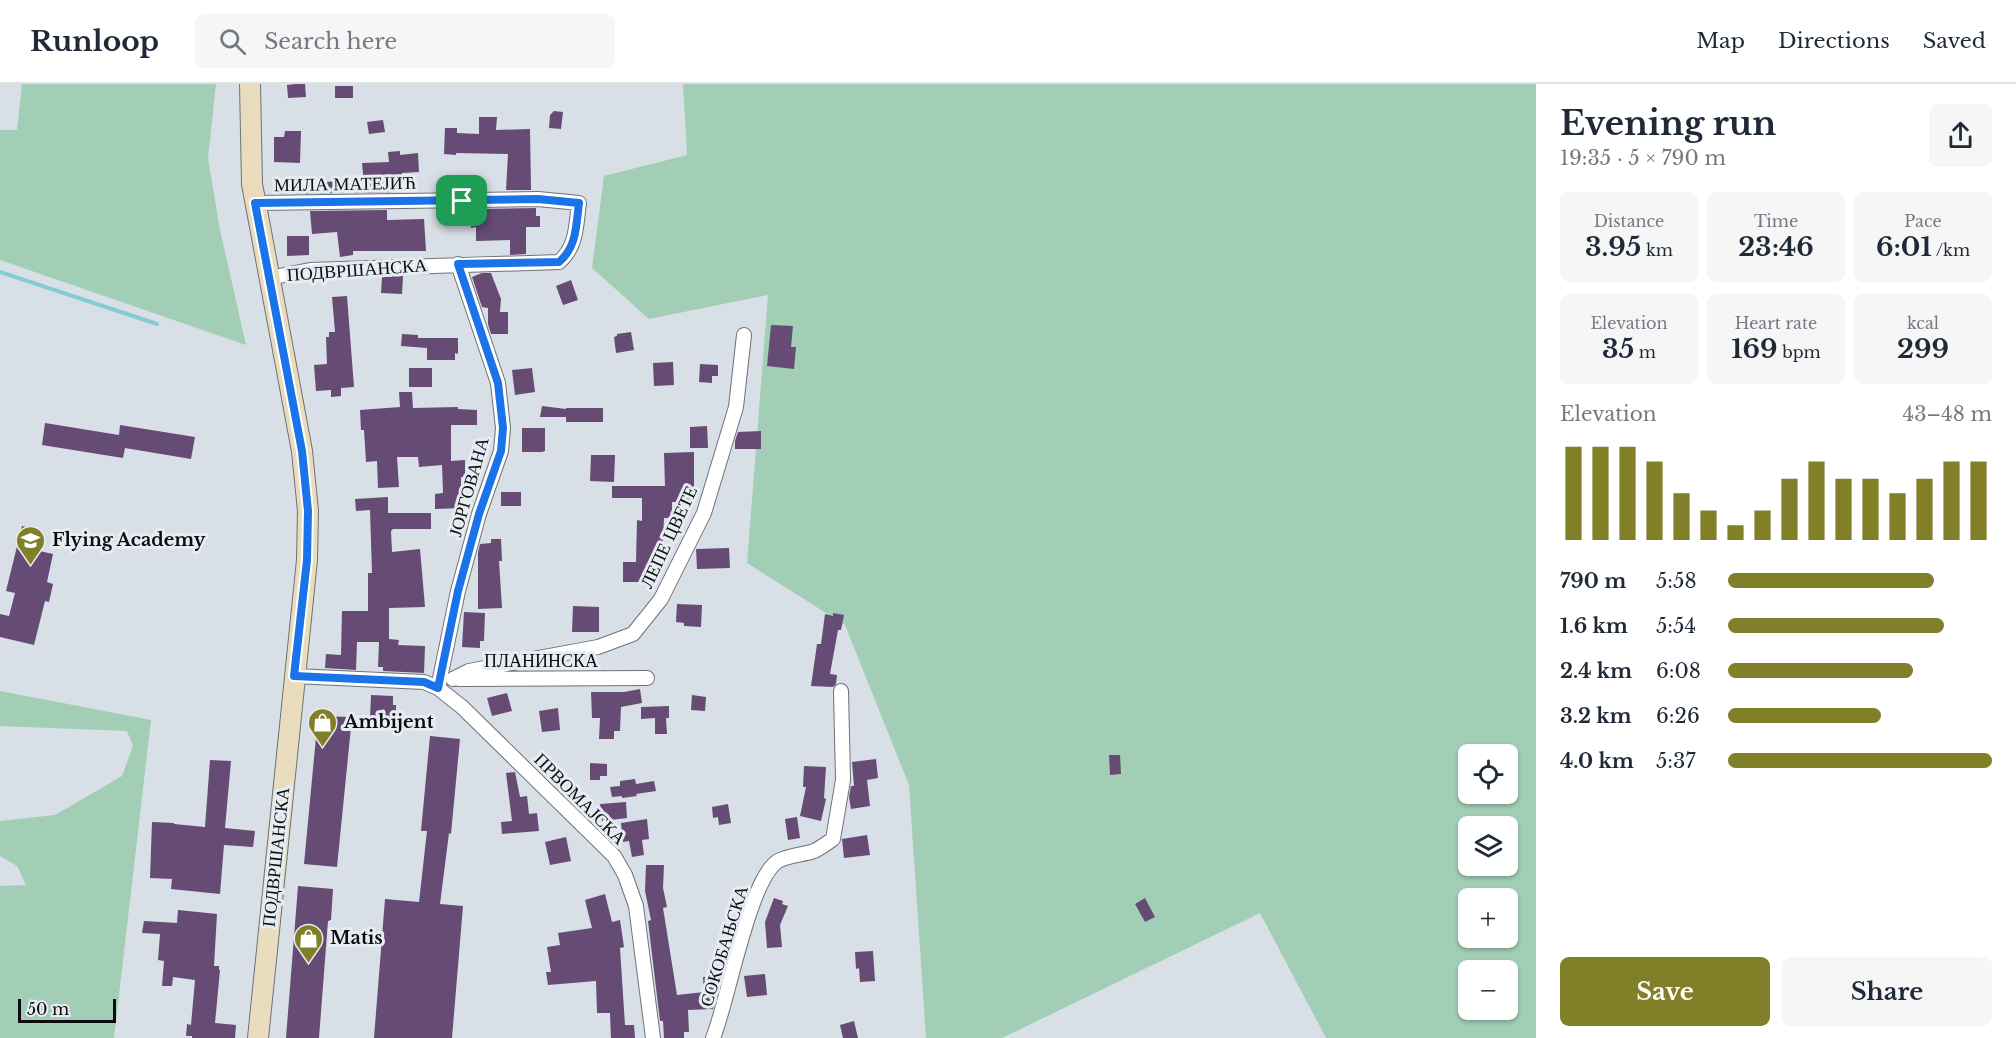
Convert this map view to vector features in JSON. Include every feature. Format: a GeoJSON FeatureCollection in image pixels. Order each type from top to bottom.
{"type":"FeatureCollection","features":[{"type":"Feature","properties":{"kind":"street","name":"ПОДВРШАНСКА"},"geometry":{"type":"LineString","coordinates":[[250,84],[252,184],[302,451],[308,511],[307,560],[258,1038]]}},
{"type":"Feature","properties":{"kind":"street","name":"МИЛА МАТЕЈИЋ"},"geometry":{"type":"LineString","coordinates":[[255,203],[538,199],[579,203]]}},
{"type":"Feature","properties":{"kind":"street","name":"ПОДВРШАНСКА"},"geometry":{"type":"LineString","coordinates":[[269,278],[310,270],[559,262],[568,254],[573,243],[579,203]]}},
{"type":"Feature","properties":{"kind":"street","name":"ЈОРГОВАНА"},"geometry":{"type":"LineString","coordinates":[[438,688],[458,591],[479,514],[501,451],[503,428],[498,383],[458,264]]}},
{"type":"Feature","properties":{"kind":"street","name":"ЛЕПЕ ЦВЕТЕ"},"geometry":{"type":"LineString","coordinates":[[453,679],[468,670],[598,647],[633,634],[661,599],[704,513],[736,407],[744,335]]}},
{"type":"Feature","properties":{"kind":"street"},"geometry":{"type":"LineString","coordinates":[[294,676],[424,682],[438,688],[453,679]]}},
{"type":"Feature","properties":{"kind":"street","name":"ПЛАНИНСКА"},"geometry":{"type":"LineString","coordinates":[[453,679],[647,678]]}},
{"type":"Feature","properties":{"kind":"street","name":"ПРВОМАЈСКА"},"geometry":{"type":"LineString","coordinates":[[438,688],[462,707],[614,856],[625,875],[636,906],[653,1038]]}},
{"type":"Feature","properties":{"kind":"street","name":"СОКОБАЊСКА"},"geometry":{"type":"LineString","coordinates":[[713,1038],[749,911],[762,883],[777,861],[816,850],[833,839],[843,780],[841,691]]}},
{"type":"Feature","properties":{"kind":"green space"},"geometry":{"type":"Polygon","coordinates":[[[22,84],[216,84],[208,158],[220,230],[246,345],[0,260],[0,130],[17,130],[22,84]]]}},
{"type":"Feature","properties":{"kind":"green space"},"geometry":{"type":"Polygon","coordinates":[[[683,84],[1536,84],[1536,1038],[1326,1038],[1260,913],[1002,1038],[926,1038],[909,785],[845,625],[747,563],[768,295],[649,319],[592,268],[604,176],[687,155],[683,84]]]}},
{"type":"Feature","properties":{"kind":"green space"},"geometry":{"type":"Polygon","coordinates":[[[0,691],[151,720],[114,1038],[0,1038],[0,886],[26,885],[17,866],[0,856],[0,821],[55,815],[122,776],[133,746],[127,731],[0,726],[0,691]]]}},
{"type":"Feature","properties":{"kind":"building"},"geometry":{"type":"Polygon","coordinates":[[[305,84],[306,97],[288,98],[287,85],[305,84]]]}},
{"type":"Feature","properties":{"kind":"building"},"geometry":{"type":"Polygon","coordinates":[[[335,86],[353,86],[353,98],[335,98],[335,86]]]}},
{"type":"Feature","properties":{"kind":"building"},"geometry":{"type":"Polygon","coordinates":[[[554,111],[563,112],[561,129],[549,128],[550,115],[554,111]]]}},
{"type":"Feature","properties":{"kind":"building"},"geometry":{"type":"Polygon","coordinates":[[[479,117],[497,117],[496,130],[530,129],[531,190],[506,190],[508,154],[444,154],[445,128],[457,128],[457,133],[479,134],[479,117]]]}},
{"type":"Feature","properties":{"kind":"building"},"geometry":{"type":"Polygon","coordinates":[[[383,120],[385,132],[369,134],[367,122],[383,120]]]}},
{"type":"Feature","properties":{"kind":"building"},"geometry":{"type":"Polygon","coordinates":[[[285,131],[301,131],[300,163],[274,162],[274,137],[284,137],[285,131]]]}},
{"type":"Feature","properties":{"kind":"building"},"geometry":{"type":"Polygon","coordinates":[[[400,151],[400,155],[418,153],[419,172],[402,173],[402,192],[277,194],[276,183],[339,181],[339,186],[364,185],[362,163],[389,162],[388,152],[400,151]]]}},
{"type":"Feature","properties":{"kind":"building"},"geometry":{"type":"Polygon","coordinates":[[[536,208],[536,216],[540,216],[540,227],[526,227],[526,254],[510,255],[510,240],[476,241],[476,227],[471,228],[470,209],[536,208]]]}},
{"type":"Feature","properties":{"kind":"building"},"geometry":{"type":"Polygon","coordinates":[[[387,210],[387,220],[424,219],[426,251],[353,251],[353,255],[340,257],[337,232],[312,234],[310,211],[387,210]]]}},
{"type":"Feature","properties":{"kind":"building"},"geometry":{"type":"Polygon","coordinates":[[[287,236],[309,236],[309,255],[287,256],[287,236]]]}},
{"type":"Feature","properties":{"kind":"building"},"geometry":{"type":"Polygon","coordinates":[[[482,273],[491,273],[501,299],[500,312],[508,312],[508,334],[491,334],[488,324],[488,308],[482,307],[472,277],[482,273]]]}},
{"type":"Feature","properties":{"kind":"building"},"geometry":{"type":"Polygon","coordinates":[[[403,276],[402,294],[381,293],[382,277],[403,276]]]}},
{"type":"Feature","properties":{"kind":"building"},"geometry":{"type":"Polygon","coordinates":[[[571,280],[578,300],[563,305],[556,286],[571,280]]]}},
{"type":"Feature","properties":{"kind":"building"},"geometry":{"type":"Polygon","coordinates":[[[347,296],[354,387],[341,388],[341,396],[331,397],[331,390],[316,391],[314,365],[327,364],[326,337],[329,337],[329,332],[335,332],[332,297],[347,296]]]}},
{"type":"Feature","properties":{"kind":"building"},"geometry":{"type":"Polygon","coordinates":[[[771,325],[793,326],[791,347],[796,347],[794,369],[767,366],[771,325]]]}},
{"type":"Feature","properties":{"kind":"building"},"geometry":{"type":"Polygon","coordinates":[[[631,332],[634,350],[616,353],[614,337],[617,334],[631,332]]]}},
{"type":"Feature","properties":{"kind":"building"},"geometry":{"type":"Polygon","coordinates":[[[402,334],[418,335],[418,338],[458,338],[458,354],[455,353],[455,360],[427,360],[427,348],[401,346],[402,334]]]}},
{"type":"Feature","properties":{"kind":"building"},"geometry":{"type":"Polygon","coordinates":[[[673,362],[674,385],[654,386],[653,363],[673,362]]]}},
{"type":"Feature","properties":{"kind":"building"},"geometry":{"type":"Polygon","coordinates":[[[700,364],[718,365],[718,376],[712,376],[712,383],[699,382],[700,364]]]}},
{"type":"Feature","properties":{"kind":"building"},"geometry":{"type":"Polygon","coordinates":[[[409,368],[432,368],[432,387],[409,387],[409,368]]]}},
{"type":"Feature","properties":{"kind":"building"},"geometry":{"type":"Polygon","coordinates":[[[532,368],[535,392],[515,395],[512,370],[532,368]]]}},
{"type":"Feature","properties":{"kind":"building"},"geometry":{"type":"Polygon","coordinates":[[[399,392],[412,392],[413,408],[458,407],[458,409],[477,410],[477,425],[451,425],[451,461],[465,460],[465,477],[461,477],[462,508],[435,509],[435,494],[443,493],[442,465],[419,467],[418,457],[397,457],[399,487],[378,488],[377,461],[366,462],[360,410],[400,407],[399,392]]]}},
{"type":"Feature","properties":{"kind":"building"},"geometry":{"type":"Polygon","coordinates":[[[542,406],[566,409],[603,408],[603,422],[566,422],[566,417],[540,417],[542,406]]]}},
{"type":"Feature","properties":{"kind":"building"},"geometry":{"type":"Polygon","coordinates":[[[45,423],[119,435],[120,425],[195,437],[191,459],[125,448],[123,458],[42,445],[45,423]]]}},
{"type":"Feature","properties":{"kind":"building"},"geometry":{"type":"Polygon","coordinates":[[[707,426],[708,448],[690,448],[690,427],[707,426]]]}},
{"type":"Feature","properties":{"kind":"building"},"geometry":{"type":"Polygon","coordinates":[[[522,428],[545,428],[545,451],[522,452],[522,428]]]}},
{"type":"Feature","properties":{"kind":"building"},"geometry":{"type":"Polygon","coordinates":[[[761,431],[761,449],[735,449],[738,432],[761,431]]]}},
{"type":"Feature","properties":{"kind":"building"},"geometry":{"type":"Polygon","coordinates":[[[694,452],[694,502],[672,502],[672,518],[664,518],[662,565],[648,565],[648,582],[623,582],[623,562],[636,562],[637,520],[642,521],[642,498],[612,498],[612,486],[665,486],[664,453],[694,452]]]}},
{"type":"Feature","properties":{"kind":"building"},"geometry":{"type":"Polygon","coordinates":[[[591,455],[615,455],[614,482],[590,481],[591,455]]]}},
{"type":"Feature","properties":{"kind":"building"},"geometry":{"type":"Polygon","coordinates":[[[501,492],[521,492],[521,506],[501,506],[501,492]]]}},
{"type":"Feature","properties":{"kind":"building"},"geometry":{"type":"Polygon","coordinates":[[[388,497],[388,513],[431,513],[431,529],[393,529],[391,531],[392,552],[420,549],[425,607],[389,608],[389,639],[399,640],[398,645],[425,646],[424,673],[383,671],[383,667],[378,667],[379,642],[357,642],[356,670],[325,668],[326,654],[341,655],[342,611],[368,611],[368,573],[372,573],[370,510],[356,511],[355,499],[388,497]]]}},
{"type":"Feature","properties":{"kind":"building"},"geometry":{"type":"Polygon","coordinates":[[[22,526],[40,530],[35,550],[53,554],[47,582],[53,584],[49,602],[45,601],[34,645],[0,637],[0,614],[9,616],[15,593],[6,591],[22,526]]]}},
{"type":"Feature","properties":{"kind":"building"},"geometry":{"type":"Polygon","coordinates":[[[491,539],[501,539],[502,561],[499,561],[502,608],[478,609],[478,553],[480,544],[491,543],[491,539]]]}},
{"type":"Feature","properties":{"kind":"building"},"geometry":{"type":"Polygon","coordinates":[[[729,548],[730,568],[697,569],[696,549],[729,548]]]}},
{"type":"Feature","properties":{"kind":"building"},"geometry":{"type":"Polygon","coordinates":[[[677,604],[702,605],[701,627],[684,626],[684,623],[676,622],[677,604]]]}},
{"type":"Feature","properties":{"kind":"building"},"geometry":{"type":"Polygon","coordinates":[[[573,606],[599,607],[599,632],[572,632],[573,606]]]}},
{"type":"Feature","properties":{"kind":"building"},"geometry":{"type":"Polygon","coordinates":[[[464,612],[485,613],[484,641],[480,641],[480,648],[462,647],[464,612]]]}},
{"type":"Feature","properties":{"kind":"building"},"geometry":{"type":"Polygon","coordinates":[[[833,613],[844,615],[841,630],[838,630],[830,674],[837,675],[836,684],[833,687],[811,686],[817,644],[821,644],[825,614],[833,616],[833,613]]]}},
{"type":"Feature","properties":{"kind":"building"},"geometry":{"type":"Polygon","coordinates":[[[640,689],[642,703],[621,707],[620,731],[614,731],[614,739],[599,739],[600,718],[592,718],[591,692],[624,692],[640,689]]]}},
{"type":"Feature","properties":{"kind":"building"},"geometry":{"type":"Polygon","coordinates":[[[507,693],[512,711],[492,716],[487,698],[507,693]]]}},
{"type":"Feature","properties":{"kind":"building"},"geometry":{"type":"Polygon","coordinates":[[[371,695],[393,696],[393,705],[396,705],[396,720],[370,719],[371,695]]]}},
{"type":"Feature","properties":{"kind":"building"},"geometry":{"type":"Polygon","coordinates":[[[692,695],[706,697],[705,711],[691,710],[692,695]]]}},
{"type":"Feature","properties":{"kind":"building"},"geometry":{"type":"Polygon","coordinates":[[[669,706],[669,718],[666,718],[667,734],[655,734],[655,718],[641,719],[641,707],[669,706]]]}},
{"type":"Feature","properties":{"kind":"building"},"geometry":{"type":"Polygon","coordinates":[[[558,708],[560,730],[542,732],[539,711],[558,708]]]}},
{"type":"Feature","properties":{"kind":"building"},"geometry":{"type":"Polygon","coordinates":[[[318,716],[352,717],[337,867],[304,864],[318,716]]]}},
{"type":"Feature","properties":{"kind":"building"},"geometry":{"type":"Polygon","coordinates":[[[430,736],[460,739],[451,834],[449,833],[440,904],[463,906],[452,1038],[374,1038],[385,899],[419,902],[427,831],[421,831],[430,736]]]}},
{"type":"Feature","properties":{"kind":"building"},"geometry":{"type":"Polygon","coordinates":[[[1109,755],[1120,755],[1121,774],[1110,775],[1109,755]]]}},
{"type":"Feature","properties":{"kind":"building"},"geometry":{"type":"Polygon","coordinates":[[[876,759],[878,778],[867,780],[870,806],[851,809],[849,797],[851,786],[854,786],[852,762],[876,759]]]}},
{"type":"Feature","properties":{"kind":"building"},"geometry":{"type":"Polygon","coordinates":[[[210,760],[231,761],[225,828],[255,831],[253,847],[224,845],[220,894],[171,889],[172,879],[150,878],[152,822],[205,827],[210,760]]]}},
{"type":"Feature","properties":{"kind":"building"},"geometry":{"type":"Polygon","coordinates":[[[590,763],[607,764],[607,776],[600,776],[600,780],[590,780],[590,763]]]}},
{"type":"Feature","properties":{"kind":"building"},"geometry":{"type":"Polygon","coordinates":[[[804,766],[826,767],[824,798],[826,799],[821,821],[800,816],[806,787],[803,787],[804,766]]]}},
{"type":"Feature","properties":{"kind":"building"},"geometry":{"type":"Polygon","coordinates":[[[515,772],[520,797],[527,796],[529,814],[537,813],[539,831],[502,834],[501,822],[512,821],[506,773],[515,772]]]}},
{"type":"Feature","properties":{"kind":"building"},"geometry":{"type":"Polygon","coordinates":[[[635,779],[636,784],[654,781],[656,791],[636,794],[637,796],[612,797],[610,787],[620,786],[620,781],[635,779]]]}},
{"type":"Feature","properties":{"kind":"building"},"geometry":{"type":"Polygon","coordinates":[[[626,802],[627,818],[602,821],[600,804],[626,802]]]}},
{"type":"Feature","properties":{"kind":"building"},"geometry":{"type":"Polygon","coordinates":[[[728,804],[731,823],[719,825],[718,817],[713,818],[712,807],[728,804]]]}},
{"type":"Feature","properties":{"kind":"building"},"geometry":{"type":"Polygon","coordinates":[[[797,817],[800,838],[788,840],[785,819],[797,817]]]}},
{"type":"Feature","properties":{"kind":"building"},"geometry":{"type":"Polygon","coordinates":[[[647,819],[649,839],[642,840],[644,855],[632,857],[629,841],[623,842],[621,823],[647,819]]]}},
{"type":"Feature","properties":{"kind":"building"},"geometry":{"type":"Polygon","coordinates":[[[867,835],[870,855],[844,858],[842,839],[867,835]]]}},
{"type":"Feature","properties":{"kind":"building"},"geometry":{"type":"Polygon","coordinates":[[[566,837],[571,861],[550,865],[545,842],[566,837]]]}},
{"type":"Feature","properties":{"kind":"building"},"geometry":{"type":"Polygon","coordinates":[[[646,865],[664,865],[663,888],[667,907],[663,908],[677,995],[704,992],[703,977],[722,976],[713,1009],[688,1010],[689,1032],[684,1032],[684,1038],[664,1038],[663,1021],[660,1021],[648,921],[651,920],[645,891],[646,865]]]}},
{"type":"Feature","properties":{"kind":"building","name":"Matis"},"geometry":{"type":"Polygon","coordinates":[[[298,886],[333,889],[331,920],[328,921],[319,1038],[286,1038],[298,886]]]}},
{"type":"Feature","properties":{"kind":"building"},"geometry":{"type":"Polygon","coordinates":[[[605,894],[612,922],[620,920],[624,947],[620,948],[625,1025],[634,1025],[635,1038],[611,1038],[610,1013],[597,1013],[596,981],[548,985],[546,972],[551,972],[547,947],[560,945],[558,933],[592,928],[585,900],[605,894]]]}},
{"type":"Feature","properties":{"kind":"building"},"geometry":{"type":"Polygon","coordinates":[[[774,898],[783,901],[782,904],[788,906],[780,925],[782,947],[767,948],[765,922],[774,898]]]}},
{"type":"Feature","properties":{"kind":"building"},"geometry":{"type":"Polygon","coordinates":[[[1145,898],[1155,917],[1145,922],[1135,904],[1145,898]]]}},
{"type":"Feature","properties":{"kind":"building"},"geometry":{"type":"Polygon","coordinates":[[[178,910],[217,914],[214,966],[219,966],[220,970],[215,1023],[236,1025],[235,1038],[186,1036],[187,1024],[191,1025],[195,980],[173,977],[172,986],[162,986],[164,961],[158,960],[160,934],[142,933],[144,921],[177,923],[178,910]]]}},
{"type":"Feature","properties":{"kind":"building"},"geometry":{"type":"Polygon","coordinates":[[[873,951],[875,981],[860,982],[859,968],[856,969],[855,952],[873,951]]]}},
{"type":"Feature","properties":{"kind":"building"},"geometry":{"type":"Polygon","coordinates":[[[765,974],[767,995],[747,997],[744,976],[765,974]]]}},
{"type":"Feature","properties":{"kind":"building"},"geometry":{"type":"Polygon","coordinates":[[[854,1021],[858,1038],[843,1038],[840,1025],[854,1021]]]}},
{"type":"Feature","properties":{"kind":"waterway"},"geometry":{"type":"LineString","coordinates":[[0,272],[157,324]]}},
{"type":"Feature","properties":{"kind":"place","name":"Flying Academy"},"geometry":{"type":"Point","coordinates":[31,566]}},
{"type":"Feature","properties":{"kind":"place","name":"Ambijent"},"geometry":{"type":"Point","coordinates":[323,748]}},
{"type":"Feature","properties":{"kind":"place","name":"Matis"},"geometry":{"type":"Point","coordinates":[309,964]}},
{"type":"Feature","properties":{"kind":"route"},"geometry":{"type":"LineString","coordinates":[[538,199],[579,203],[573,243],[568,254],[559,262],[458,264],[498,383],[503,428],[501,451],[479,514],[458,591],[438,688],[424,682],[294,676],[307,560],[308,511],[302,451],[255,203],[462,201],[538,199]]}}]}
